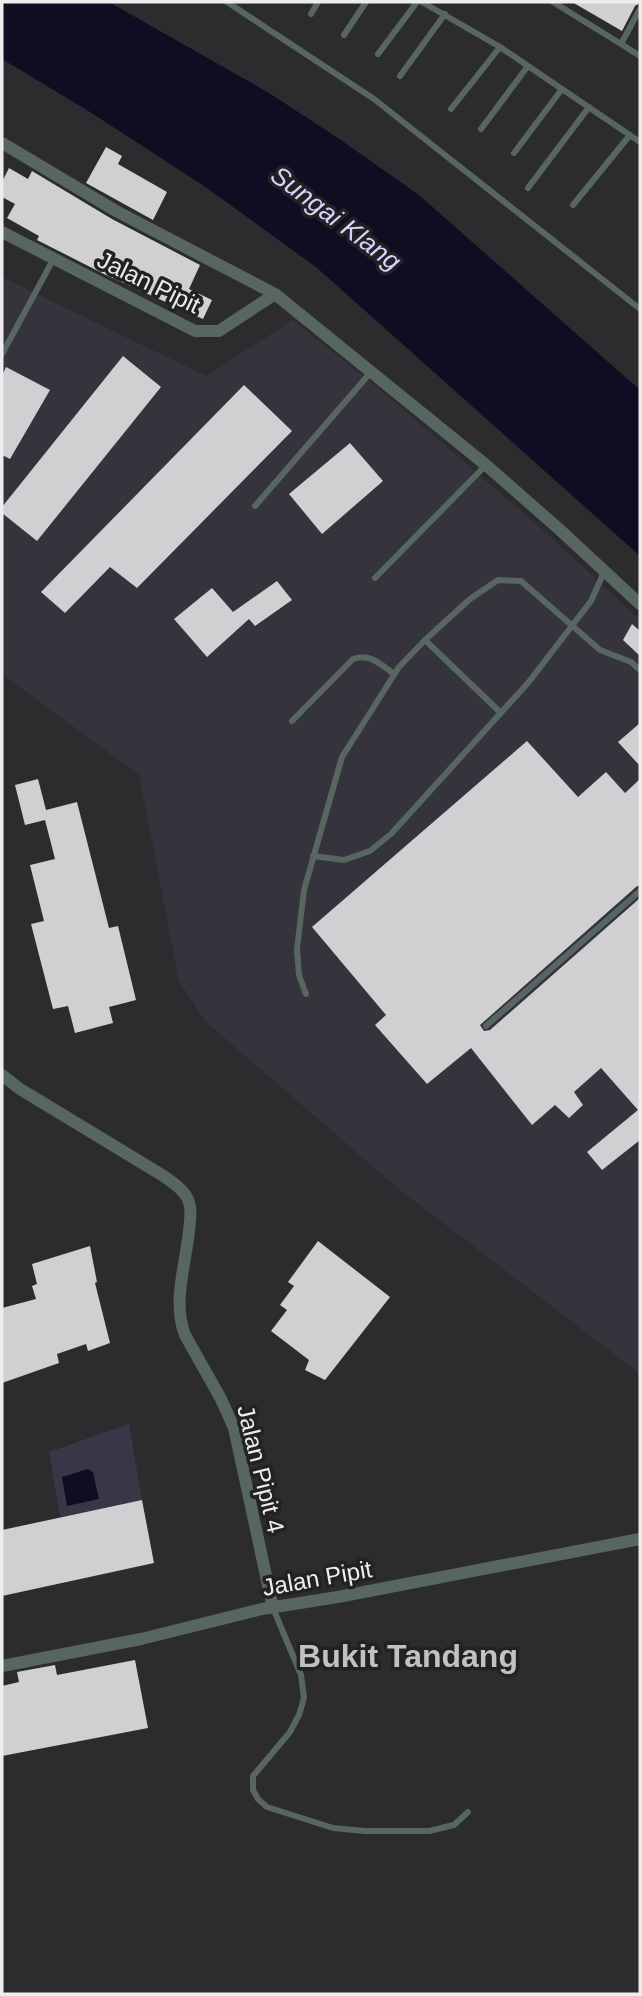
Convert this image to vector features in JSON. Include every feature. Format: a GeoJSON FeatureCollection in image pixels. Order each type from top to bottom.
{"type":"FeatureCollection","features":[{"type":"Feature","properties":{"kind":"street"},"geometry":{"type":"LineString","coordinates":[[2,143],[116,211],[275,294],[486,465],[640,604]]}},
{"type":"Feature","properties":{"kind":"street","name":"Jalan Pipit"},"geometry":{"type":"LineString","coordinates":[[2,232],[195,331],[219,331],[275,294]]}},
{"type":"Feature","properties":{"kind":"street","name":"Jalan Pipit 4"},"geometry":{"type":"LineString","coordinates":[[2,1075],[19,1089],[162,1175],[183,1192],[189,1202],[191,1213],[188,1245],[178,1312],[180,1324],[222,1399],[234,1428],[272,1608]]}},
{"type":"Feature","properties":{"kind":"street","name":"Jalan Pipit"},"geometry":{"type":"LineString","coordinates":[[2,1666],[141,1639],[272,1608],[640,1539]]}},
{"type":"Feature","properties":{"kind":"lane"},"geometry":{"type":"LineString","coordinates":[[228,2],[374,99],[640,309]]}},
{"type":"Feature","properties":{"kind":"lane"},"geometry":{"type":"LineString","coordinates":[[311,13],[318,2]]}},
{"type":"Feature","properties":{"kind":"lane"},"geometry":{"type":"LineString","coordinates":[[344,35],[366,2]]}},
{"type":"Feature","properties":{"kind":"lane"},"geometry":{"type":"LineString","coordinates":[[378,54],[417,2]]}},
{"type":"Feature","properties":{"kind":"lane"},"geometry":{"type":"LineString","coordinates":[[422,2],[500,47],[640,142]]}},
{"type":"Feature","properties":{"kind":"lane"},"geometry":{"type":"LineString","coordinates":[[553,2],[640,56]]}},
{"type":"Feature","properties":{"kind":"lane"},"geometry":{"type":"LineString","coordinates":[[621,44],[640,9]]}},
{"type":"Feature","properties":{"kind":"lane"},"geometry":{"type":"LineString","coordinates":[[400,76],[444,14]]}},
{"type":"Feature","properties":{"kind":"lane"},"geometry":{"type":"LineString","coordinates":[[451,109],[500,47]]}},
{"type":"Feature","properties":{"kind":"lane"},"geometry":{"type":"LineString","coordinates":[[481,129],[528,66]]}},
{"type":"Feature","properties":{"kind":"lane"},"geometry":{"type":"LineString","coordinates":[[514,153],[562,89]]}},
{"type":"Feature","properties":{"kind":"lane"},"geometry":{"type":"LineString","coordinates":[[528,188],[589,107]]}},
{"type":"Feature","properties":{"kind":"lane"},"geometry":{"type":"LineString","coordinates":[[573,205],[630,135]]}},
{"type":"Feature","properties":{"kind":"lane"},"geometry":{"type":"LineString","coordinates":[[2,354],[54,258]]}},
{"type":"Feature","properties":{"kind":"lane"},"geometry":{"type":"LineString","coordinates":[[255,506],[372,372]]}},
{"type":"Feature","properties":{"kind":"lane"},"geometry":{"type":"LineString","coordinates":[[375,578],[486,465]]}},
{"type":"Feature","properties":{"kind":"lane"},"geometry":{"type":"LineString","coordinates":[[313,856],[344,860],[370,850],[391,834],[528,683],[591,601],[605,570]]}},
{"type":"Feature","properties":{"kind":"lane"},"geometry":{"type":"LineString","coordinates":[[306,995],[299,975],[297,949],[304,890],[342,757],[394,674],[425,640],[470,599],[498,580],[521,582],[600,650],[631,662],[640,670]]}},
{"type":"Feature","properties":{"kind":"lane"},"geometry":{"type":"LineString","coordinates":[[425,640],[501,713]]}},
{"type":"Feature","properties":{"kind":"lane"},"geometry":{"type":"LineString","coordinates":[[292,720],[353,659],[362,656],[372,659],[394,674]]}},
{"type":"Feature","properties":{"kind":"lane"},"geometry":{"type":"LineString","coordinates":[[486,1026],[640,891]]}},
{"type":"Feature","properties":{"kind":"lane"},"geometry":{"type":"LineString","coordinates":[[272,1608],[301,1675],[304,1699],[290,1732],[253,1776],[253,1790],[258,1799],[267,1807],[305,1820],[333,1828],[365,1831],[429,1831],[454,1825],[468,1812]]}},
{"type":"Feature","properties":{"kind":"shaded area"},"geometry":{"type":"Polygon","coordinates":[[[2,277],[206,376],[293,320],[383,392],[542,529],[640,620],[640,1374],[399,1189],[206,1022],[179,981],[139,775],[2,674],[2,277]]]}},
{"type":"Feature","properties":{"kind":"shaded area"},"geometry":{"type":"Polygon","coordinates":[[[129,1424],[142,1500],[60,1517],[49,1452],[129,1424]]]}},
{"type":"Feature","properties":{"kind":"water","name":"Sungai Klang"},"geometry":{"type":"Polygon","coordinates":[[[2,2],[109,2],[269,93],[419,195],[640,390],[640,556],[316,267],[204,186],[2,59],[2,2]]]}},
{"type":"Feature","properties":{"kind":"water"},"geometry":{"type":"Polygon","coordinates":[[[88,1469],[93,1472],[99,1499],[67,1506],[62,1477],[88,1469]]]}},
{"type":"Feature","properties":{"kind":"building"},"geometry":{"type":"Polygon","coordinates":[[[572,2],[640,3],[635,6],[622,31],[572,2]]]}},
{"type":"Feature","properties":{"kind":"building"},"geometry":{"type":"Polygon","coordinates":[[[106,147],[122,156],[118,164],[167,192],[153,220],[86,183],[106,147]]]}},
{"type":"Feature","properties":{"kind":"building"},"geometry":{"type":"Polygon","coordinates":[[[9,168],[28,179],[32,171],[112,219],[200,265],[189,289],[212,300],[203,319],[37,240],[39,236],[7,218],[15,204],[2,197],[2,182],[9,168]]]}},
{"type":"Feature","properties":{"kind":"building"},"geometry":{"type":"Polygon","coordinates":[[[123,356],[161,387],[37,541],[2,513],[2,507],[123,356]]]}},
{"type":"Feature","properties":{"kind":"building"},"geometry":{"type":"Polygon","coordinates":[[[6,367],[50,390],[10,459],[2,455],[2,376],[6,367]]]}},
{"type":"Feature","properties":{"kind":"building"},"geometry":{"type":"Polygon","coordinates":[[[244,385],[292,431],[137,588],[110,567],[65,613],[41,592],[244,385]]]}},
{"type":"Feature","properties":{"kind":"building"},"geometry":{"type":"Polygon","coordinates":[[[350,443],[383,481],[322,534],[289,494],[350,443]]]}},
{"type":"Feature","properties":{"kind":"building"},"geometry":{"type":"Polygon","coordinates":[[[277,581],[292,600],[255,626],[249,619],[207,657],[174,619],[212,588],[233,612],[277,581]]]}},
{"type":"Feature","properties":{"kind":"building"},"geometry":{"type":"Polygon","coordinates":[[[632,624],[640,631],[640,656],[623,640],[632,624]]]}},
{"type":"Feature","properties":{"kind":"building"},"geometry":{"type":"Polygon","coordinates":[[[640,723],[640,766],[618,742],[640,723]]]}},
{"type":"Feature","properties":{"kind":"building"},"geometry":{"type":"Polygon","coordinates":[[[527,741],[578,797],[606,772],[625,793],[640,779],[640,885],[480,1025],[484,1031],[490,1030],[640,898],[640,1140],[602,1170],[587,1152],[638,1110],[601,1068],[574,1092],[583,1105],[569,1118],[555,1105],[532,1125],[471,1048],[427,1084],[375,1025],[386,1015],[312,927],[527,741]]]}},
{"type":"Feature","properties":{"kind":"building"},"geometry":{"type":"Polygon","coordinates":[[[38,779],[46,810],[77,802],[109,928],[118,926],[136,1000],[109,1007],[113,1023],[75,1033],[68,1006],[53,1009],[31,924],[44,921],[30,865],[55,859],[45,820],[25,825],[15,785],[38,779]]]}},
{"type":"Feature","properties":{"kind":"building"},"geometry":{"type":"Polygon","coordinates":[[[318,1241],[390,1297],[325,1380],[305,1370],[309,1360],[271,1331],[287,1310],[280,1305],[294,1286],[288,1282],[318,1241]]]}},
{"type":"Feature","properties":{"kind":"building"},"geometry":{"type":"Polygon","coordinates":[[[90,1246],[97,1282],[95,1283],[110,1343],[88,1351],[86,1344],[57,1354],[59,1363],[2,1383],[2,1308],[36,1299],[32,1286],[37,1284],[32,1264],[90,1246]]]}},
{"type":"Feature","properties":{"kind":"building"},"geometry":{"type":"Polygon","coordinates":[[[142,1500],[154,1563],[2,1596],[2,1530],[142,1500]]]}},
{"type":"Feature","properties":{"kind":"building"},"geometry":{"type":"Polygon","coordinates":[[[135,1660],[148,1728],[2,1756],[2,1686],[19,1682],[17,1672],[55,1665],[57,1675],[135,1660]]]}},
{"type":"Feature","properties":{"kind":"district","name":"Bukit Tandang"},"geometry":{"type":"Point","coordinates":[408,1656]}}]}
